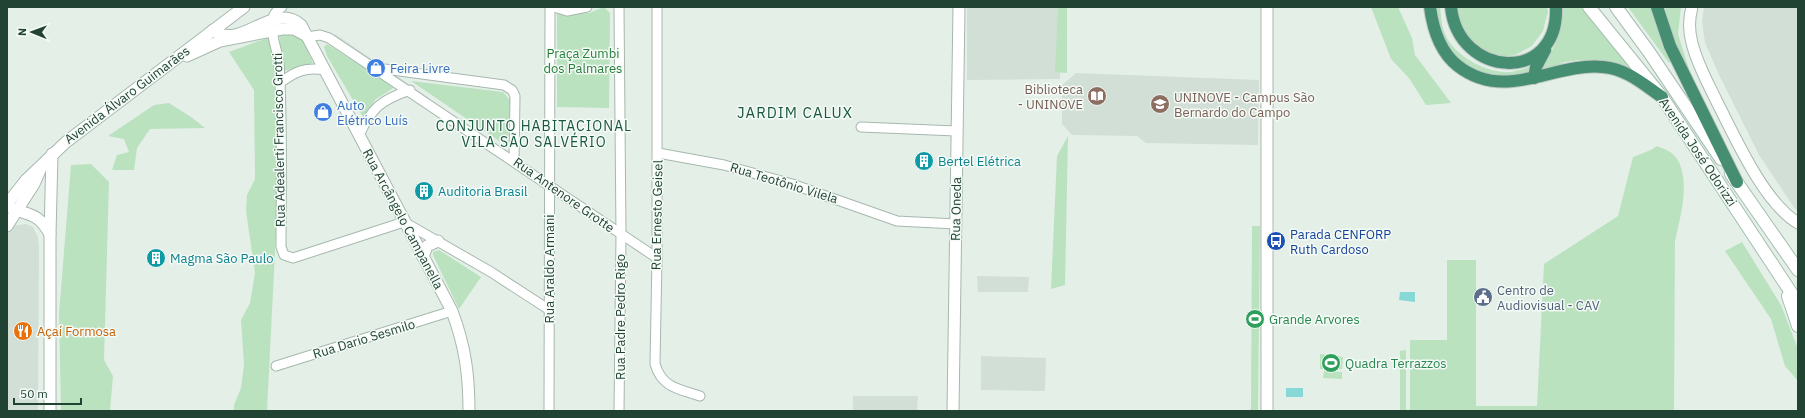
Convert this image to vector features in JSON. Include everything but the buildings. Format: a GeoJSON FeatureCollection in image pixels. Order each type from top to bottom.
{"type":"FeatureCollection","features":[{"type":"Feature","properties":{"kind":"highway"},"geometry":{"type":"LineString","coordinates":[[1430,7],[1434,27],[1440,45],[1448,56],[1462,69],[1476,77],[1515,82],[1586,67],[1606,67],[1631,75],[1662,97]]}},
{"type":"Feature","properties":{"kind":"highway"},"geometry":{"type":"LineString","coordinates":[[1450,7],[1455,28],[1461,38],[1476,53],[1489,60],[1504,63],[1520,62],[1535,56],[1546,46]]}},
{"type":"Feature","properties":{"kind":"highway"},"geometry":{"type":"LineString","coordinates":[[1534,78],[1536,67],[1542,57],[1554,27],[1556,7]]}},
{"type":"Feature","properties":{"kind":"highway"},"geometry":{"type":"LineString","coordinates":[[1657,7],[1670,46],[1737,182]]}},
{"type":"Feature","properties":{"kind":"main road","name":"Avenida José Odorizzi"},"geometry":{"type":"LineString","coordinates":[[1589,7],[1662,97],[1798,303]]}},
{"type":"Feature","properties":{"kind":"main road","name":"Avenida José Odorizzi"},"geometry":{"type":"LineString","coordinates":[[1616,7],[1649,52],[1798,270]]}},
{"type":"Feature","properties":{"kind":"main road"},"geometry":{"type":"LineString","coordinates":[[1783,280],[1798,326]]}},
{"type":"Feature","properties":{"kind":"street","name":"Avenida Álvaro Guimarães"},"geometry":{"type":"LineString","coordinates":[[7,205],[26,180],[52,154],[166,65],[244,7]]}},
{"type":"Feature","properties":{"kind":"street"},"geometry":{"type":"LineString","coordinates":[[213,30],[217,33],[228,35],[273,15],[282,7]]}},
{"type":"Feature","properties":{"kind":"street","name":"Rua Araldo Armani"},"geometry":{"type":"LineString","coordinates":[[549,411],[548,309],[550,7]]}},
{"type":"Feature","properties":{"kind":"street"},"geometry":{"type":"LineString","coordinates":[[554,7],[566,11],[574,11],[587,7]]}},
{"type":"Feature","properties":{"kind":"street","name":"Rua Padre Pedro Rigo"},"geometry":{"type":"LineString","coordinates":[[619,7],[619,411]]}},
{"type":"Feature","properties":{"kind":"street","name":"Rua Ernesto Geisel"},"geometry":{"type":"LineString","coordinates":[[657,7],[658,258],[654,348],[656,368],[659,376],[667,385],[700,396]]}},
{"type":"Feature","properties":{"kind":"street","name":"Rua Oneda"},"geometry":{"type":"LineString","coordinates":[[953,411],[959,7]]}},
{"type":"Feature","properties":{"kind":"street"},"geometry":{"type":"LineString","coordinates":[[1266,411],[1267,7]]}},
{"type":"Feature","properties":{"kind":"street"},"geometry":{"type":"LineString","coordinates":[[1692,7],[1690,23],[1692,42],[1707,81],[1738,143],[1759,179],[1782,209],[1798,223]]}},
{"type":"Feature","properties":{"kind":"street","name":"Rua Arcângelo Campanella"},"geometry":{"type":"LineString","coordinates":[[273,15],[284,13],[294,17],[301,25],[452,312],[462,339],[466,357],[466,410]]}},
{"type":"Feature","properties":{"kind":"street","name":"Rua Adealerti Francisco Grotti"},"geometry":{"type":"LineString","coordinates":[[273,15],[271,22],[278,54],[280,83],[281,247],[284,255],[293,258],[404,222]]}},
{"type":"Feature","properties":{"kind":"street"},"geometry":{"type":"LineString","coordinates":[[166,65],[220,41],[294,29],[307,36]]}},
{"type":"Feature","properties":{"kind":"street","name":"Rua Antenore Grotte"},"geometry":{"type":"LineString","coordinates":[[307,36],[326,36],[514,160],[549,187],[620,235],[658,258]]}},
{"type":"Feature","properties":{"kind":"street"},"geometry":{"type":"LineString","coordinates":[[280,83],[293,73],[300,70],[315,68],[325,70]]}},
{"type":"Feature","properties":{"kind":"street"},"geometry":{"type":"LineString","coordinates":[[375,68],[504,85],[509,87],[515,96],[514,160]]}},
{"type":"Feature","properties":{"kind":"street"},"geometry":{"type":"LineString","coordinates":[[359,136],[376,107],[392,97],[410,90]]}},
{"type":"Feature","properties":{"kind":"street"},"geometry":{"type":"LineString","coordinates":[[861,127],[956,131]]}},
{"type":"Feature","properties":{"kind":"street","name":"Rua Teotônio Vilela"},"geometry":{"type":"LineString","coordinates":[[658,153],[724,165],[813,190],[897,222],[956,224]]}},
{"type":"Feature","properties":{"kind":"street"},"geometry":{"type":"LineString","coordinates":[[50,411],[50,234],[52,154]]}},
{"type":"Feature","properties":{"kind":"street","name":"Avenida Álvaro Guimarães"},"geometry":{"type":"LineString","coordinates":[[7,226],[34,184],[43,163]]}},
{"type":"Feature","properties":{"kind":"street"},"geometry":{"type":"LineString","coordinates":[[7,205],[38,218],[50,234]]}},
{"type":"Feature","properties":{"kind":"street"},"geometry":{"type":"LineString","coordinates":[[404,222],[491,272],[548,309]]}},
{"type":"Feature","properties":{"kind":"street"},"geometry":{"type":"LineString","coordinates":[[423,257],[427,246],[438,241]]}},
{"type":"Feature","properties":{"kind":"street","name":"Rua Dario Sesmilo"},"geometry":{"type":"LineString","coordinates":[[276,366],[452,312]]}},
{"type":"Feature","properties":{"kind":"shaded area"},"geometry":{"type":"Polygon","coordinates":[[[967,7],[1062,7],[1060,79],[967,80],[967,7]]]}},
{"type":"Feature","properties":{"kind":"shaded area"},"geometry":{"type":"Polygon","coordinates":[[[1704,7],[1798,7],[1798,210],[1795,209],[1759,155],[1721,79],[1705,43],[1702,21],[1704,7]]]}},
{"type":"Feature","properties":{"kind":"shaded area","name":"Feira Livre"},"geometry":{"type":"Polygon","coordinates":[[[335,34],[429,98],[422,107],[330,41],[335,34]]]}},
{"type":"Feature","properties":{"kind":"shaded area","name":"UNINOVE - Campus São Bernardo do Campo"},"geometry":{"type":"Polygon","coordinates":[[[1076,73],[1259,80],[1258,145],[1146,143],[1137,136],[1072,135],[1062,124],[1062,85],[1076,73]]]}},
{"type":"Feature","properties":{"kind":"shaded area"},"geometry":{"type":"Polygon","coordinates":[[[26,224],[33,227],[38,237],[39,248],[38,411],[7,411],[7,234],[12,226],[26,224]]]}},
{"type":"Feature","properties":{"kind":"shaded area"},"geometry":{"type":"Polygon","coordinates":[[[977,276],[1029,277],[1028,292],[978,292],[977,276]]]}},
{"type":"Feature","properties":{"kind":"shaded area"},"geometry":{"type":"Polygon","coordinates":[[[981,356],[1046,358],[1045,391],[981,390],[981,356]]]}},
{"type":"Feature","properties":{"kind":"shaded area"},"geometry":{"type":"Polygon","coordinates":[[[853,396],[918,396],[917,411],[853,411],[853,396]]]}},
{"type":"Feature","properties":{"kind":"green space","name":"Praça Zumbi dos Palmares"},"geometry":{"type":"Polygon","coordinates":[[[604,7],[610,13],[609,108],[557,107],[557,14],[589,13],[604,7]]]}},
{"type":"Feature","properties":{"kind":"green space"},"geometry":{"type":"Polygon","coordinates":[[[1058,7],[1070,7],[1067,8],[1067,73],[1055,72],[1058,7]]]}},
{"type":"Feature","properties":{"kind":"green space"},"geometry":{"type":"Polygon","coordinates":[[[1371,7],[1398,7],[1412,38],[1415,55],[1451,103],[1426,105],[1409,78],[1391,59],[1371,7]]]}},
{"type":"Feature","properties":{"kind":"green space"},"geometry":{"type":"Polygon","coordinates":[[[1434,7],[1440,7],[1442,26],[1453,46],[1461,54],[1480,66],[1501,72],[1518,71],[1529,67],[1527,75],[1498,79],[1474,72],[1448,51],[1441,39],[1434,7]]]}},
{"type":"Feature","properties":{"kind":"green space"},"geometry":{"type":"Polygon","coordinates":[[[1456,7],[1547,7],[1548,12],[1543,31],[1532,46],[1515,55],[1504,57],[1493,56],[1471,45],[1457,23],[1456,7]]]}},
{"type":"Feature","properties":{"kind":"green space"},"geometry":{"type":"Polygon","coordinates":[[[1563,7],[1581,7],[1628,66],[1580,60],[1564,62],[1544,72],[1541,68],[1551,53],[1557,39],[1561,25],[1563,7]]]}},
{"type":"Feature","properties":{"kind":"green space"},"geometry":{"type":"Polygon","coordinates":[[[1628,7],[1651,7],[1654,19],[1672,58],[1669,63],[1628,7]]]}},
{"type":"Feature","properties":{"kind":"green space"},"geometry":{"type":"Polygon","coordinates":[[[1665,7],[1681,7],[1678,34],[1692,79],[1671,31],[1665,7]]]}},
{"type":"Feature","properties":{"kind":"green space"},"geometry":{"type":"Polygon","coordinates":[[[293,32],[303,40],[313,63],[284,71],[279,35],[293,32]]]}},
{"type":"Feature","properties":{"kind":"green space"},"geometry":{"type":"Polygon","coordinates":[[[270,37],[275,70],[278,192],[267,411],[234,411],[234,405],[241,388],[244,365],[241,320],[250,303],[255,273],[246,211],[247,195],[255,179],[254,90],[229,52],[270,37]]]}},
{"type":"Feature","properties":{"kind":"green space"},"geometry":{"type":"Polygon","coordinates":[[[327,44],[395,87],[376,99],[363,117],[327,56],[324,47],[327,44]]]}},
{"type":"Feature","properties":{"kind":"green space"},"geometry":{"type":"Polygon","coordinates":[[[411,81],[503,92],[510,100],[508,147],[411,81]]]}},
{"type":"Feature","properties":{"kind":"green space"},"geometry":{"type":"Polygon","coordinates":[[[169,103],[205,128],[150,129],[137,148],[134,170],[112,170],[117,155],[129,152],[124,139],[108,136],[154,105],[169,103]]]}},
{"type":"Feature","properties":{"kind":"green space"},"geometry":{"type":"Polygon","coordinates":[[[1068,136],[1065,285],[1051,289],[1057,156],[1068,136]]]}},
{"type":"Feature","properties":{"kind":"green space"},"geometry":{"type":"Polygon","coordinates":[[[1657,146],[1673,154],[1677,159],[1681,168],[1684,189],[1682,211],[1675,241],[1674,411],[1410,411],[1410,340],[1447,340],[1447,260],[1476,260],[1476,406],[1537,406],[1544,264],[1618,216],[1633,157],[1657,146]]]}},
{"type":"Feature","properties":{"kind":"green space"},"geometry":{"type":"Polygon","coordinates":[[[91,164],[109,182],[104,360],[113,376],[110,411],[61,411],[59,314],[71,165],[91,164]]]}},
{"type":"Feature","properties":{"kind":"green space","name":"Grande Arvores"},"geometry":{"type":"Polygon","coordinates":[[[1252,226],[1260,226],[1258,411],[1251,411],[1252,226]]]}},
{"type":"Feature","properties":{"kind":"green space"},"geometry":{"type":"Polygon","coordinates":[[[1742,242],[1781,305],[1798,349],[1798,381],[1785,366],[1771,319],[1725,251],[1742,242]]]}},
{"type":"Feature","properties":{"kind":"green space"},"geometry":{"type":"Polygon","coordinates":[[[439,250],[481,277],[459,309],[433,255],[433,252],[439,250]]]}},
{"type":"Feature","properties":{"kind":"green space"},"geometry":{"type":"Polygon","coordinates":[[[1406,350],[1406,411],[1400,411],[1400,351],[1406,350]]]}},
{"type":"Feature","properties":{"kind":"green space","name":"Quadra Terrazzos"},"geometry":{"type":"Polygon","coordinates":[[[1320,354],[1343,357],[1342,369],[1320,369],[1320,354]]]}},
{"type":"Feature","properties":{"kind":"green space"},"geometry":{"type":"Polygon","coordinates":[[[1324,371],[1342,372],[1342,379],[1323,378],[1324,371]]]}},
{"type":"Feature","properties":{"kind":"water"},"geometry":{"type":"Polygon","coordinates":[[[1400,292],[1415,292],[1415,302],[1399,300],[1400,292]]]}},
{"type":"Feature","properties":{"kind":"water"},"geometry":{"type":"Polygon","coordinates":[[[1286,388],[1303,388],[1303,397],[1286,397],[1286,388]]]}},
{"type":"Feature","properties":{"kind":"place","name":"Feira Livre"},"geometry":{"type":"Point","coordinates":[376,68]}},
{"type":"Feature","properties":{"kind":"place","name":"Biblioteca - UNINOVE"},"geometry":{"type":"Point","coordinates":[1097,96]}},
{"type":"Feature","properties":{"kind":"place","name":"UNINOVE - Campus São Bernardo do Campo"},"geometry":{"type":"Point","coordinates":[1160,104]}},
{"type":"Feature","properties":{"kind":"place","name":"Auto Elétrico Luís"},"geometry":{"type":"Point","coordinates":[323,112]}},
{"type":"Feature","properties":{"kind":"place","name":"Bertel Elétrica"},"geometry":{"type":"Point","coordinates":[924,161]}},
{"type":"Feature","properties":{"kind":"place","name":"Auditoria Brasil"},"geometry":{"type":"Point","coordinates":[424,191]}},
{"type":"Feature","properties":{"kind":"place","name":"Parada CENFORP Ruth Cardoso"},"geometry":{"type":"Point","coordinates":[1276,241]}},
{"type":"Feature","properties":{"kind":"place","name":"Magma São Paulo"},"geometry":{"type":"Point","coordinates":[156,258]}},
{"type":"Feature","properties":{"kind":"place","name":"Centro de Audiovisual - CAV"},"geometry":{"type":"Point","coordinates":[1483,297]}},
{"type":"Feature","properties":{"kind":"place","name":"Grande Arvores"},"geometry":{"type":"Point","coordinates":[1255,319]}},
{"type":"Feature","properties":{"kind":"place","name":"Açaí Formosa"},"geometry":{"type":"Point","coordinates":[23,331]}},
{"type":"Feature","properties":{"kind":"place","name":"Quadra Terrazzos"},"geometry":{"type":"Point","coordinates":[1331,363]}},
{"type":"Feature","properties":{"kind":"district","name":"JARDIM CALUX"},"geometry":{"type":"Point","coordinates":[795,112]}},
{"type":"Feature","properties":{"kind":"district","name":"CONJUNTO HABITACIONAL VILA SÃO SALVÉRIO"},"geometry":{"type":"Point","coordinates":[534,134]}}]}
